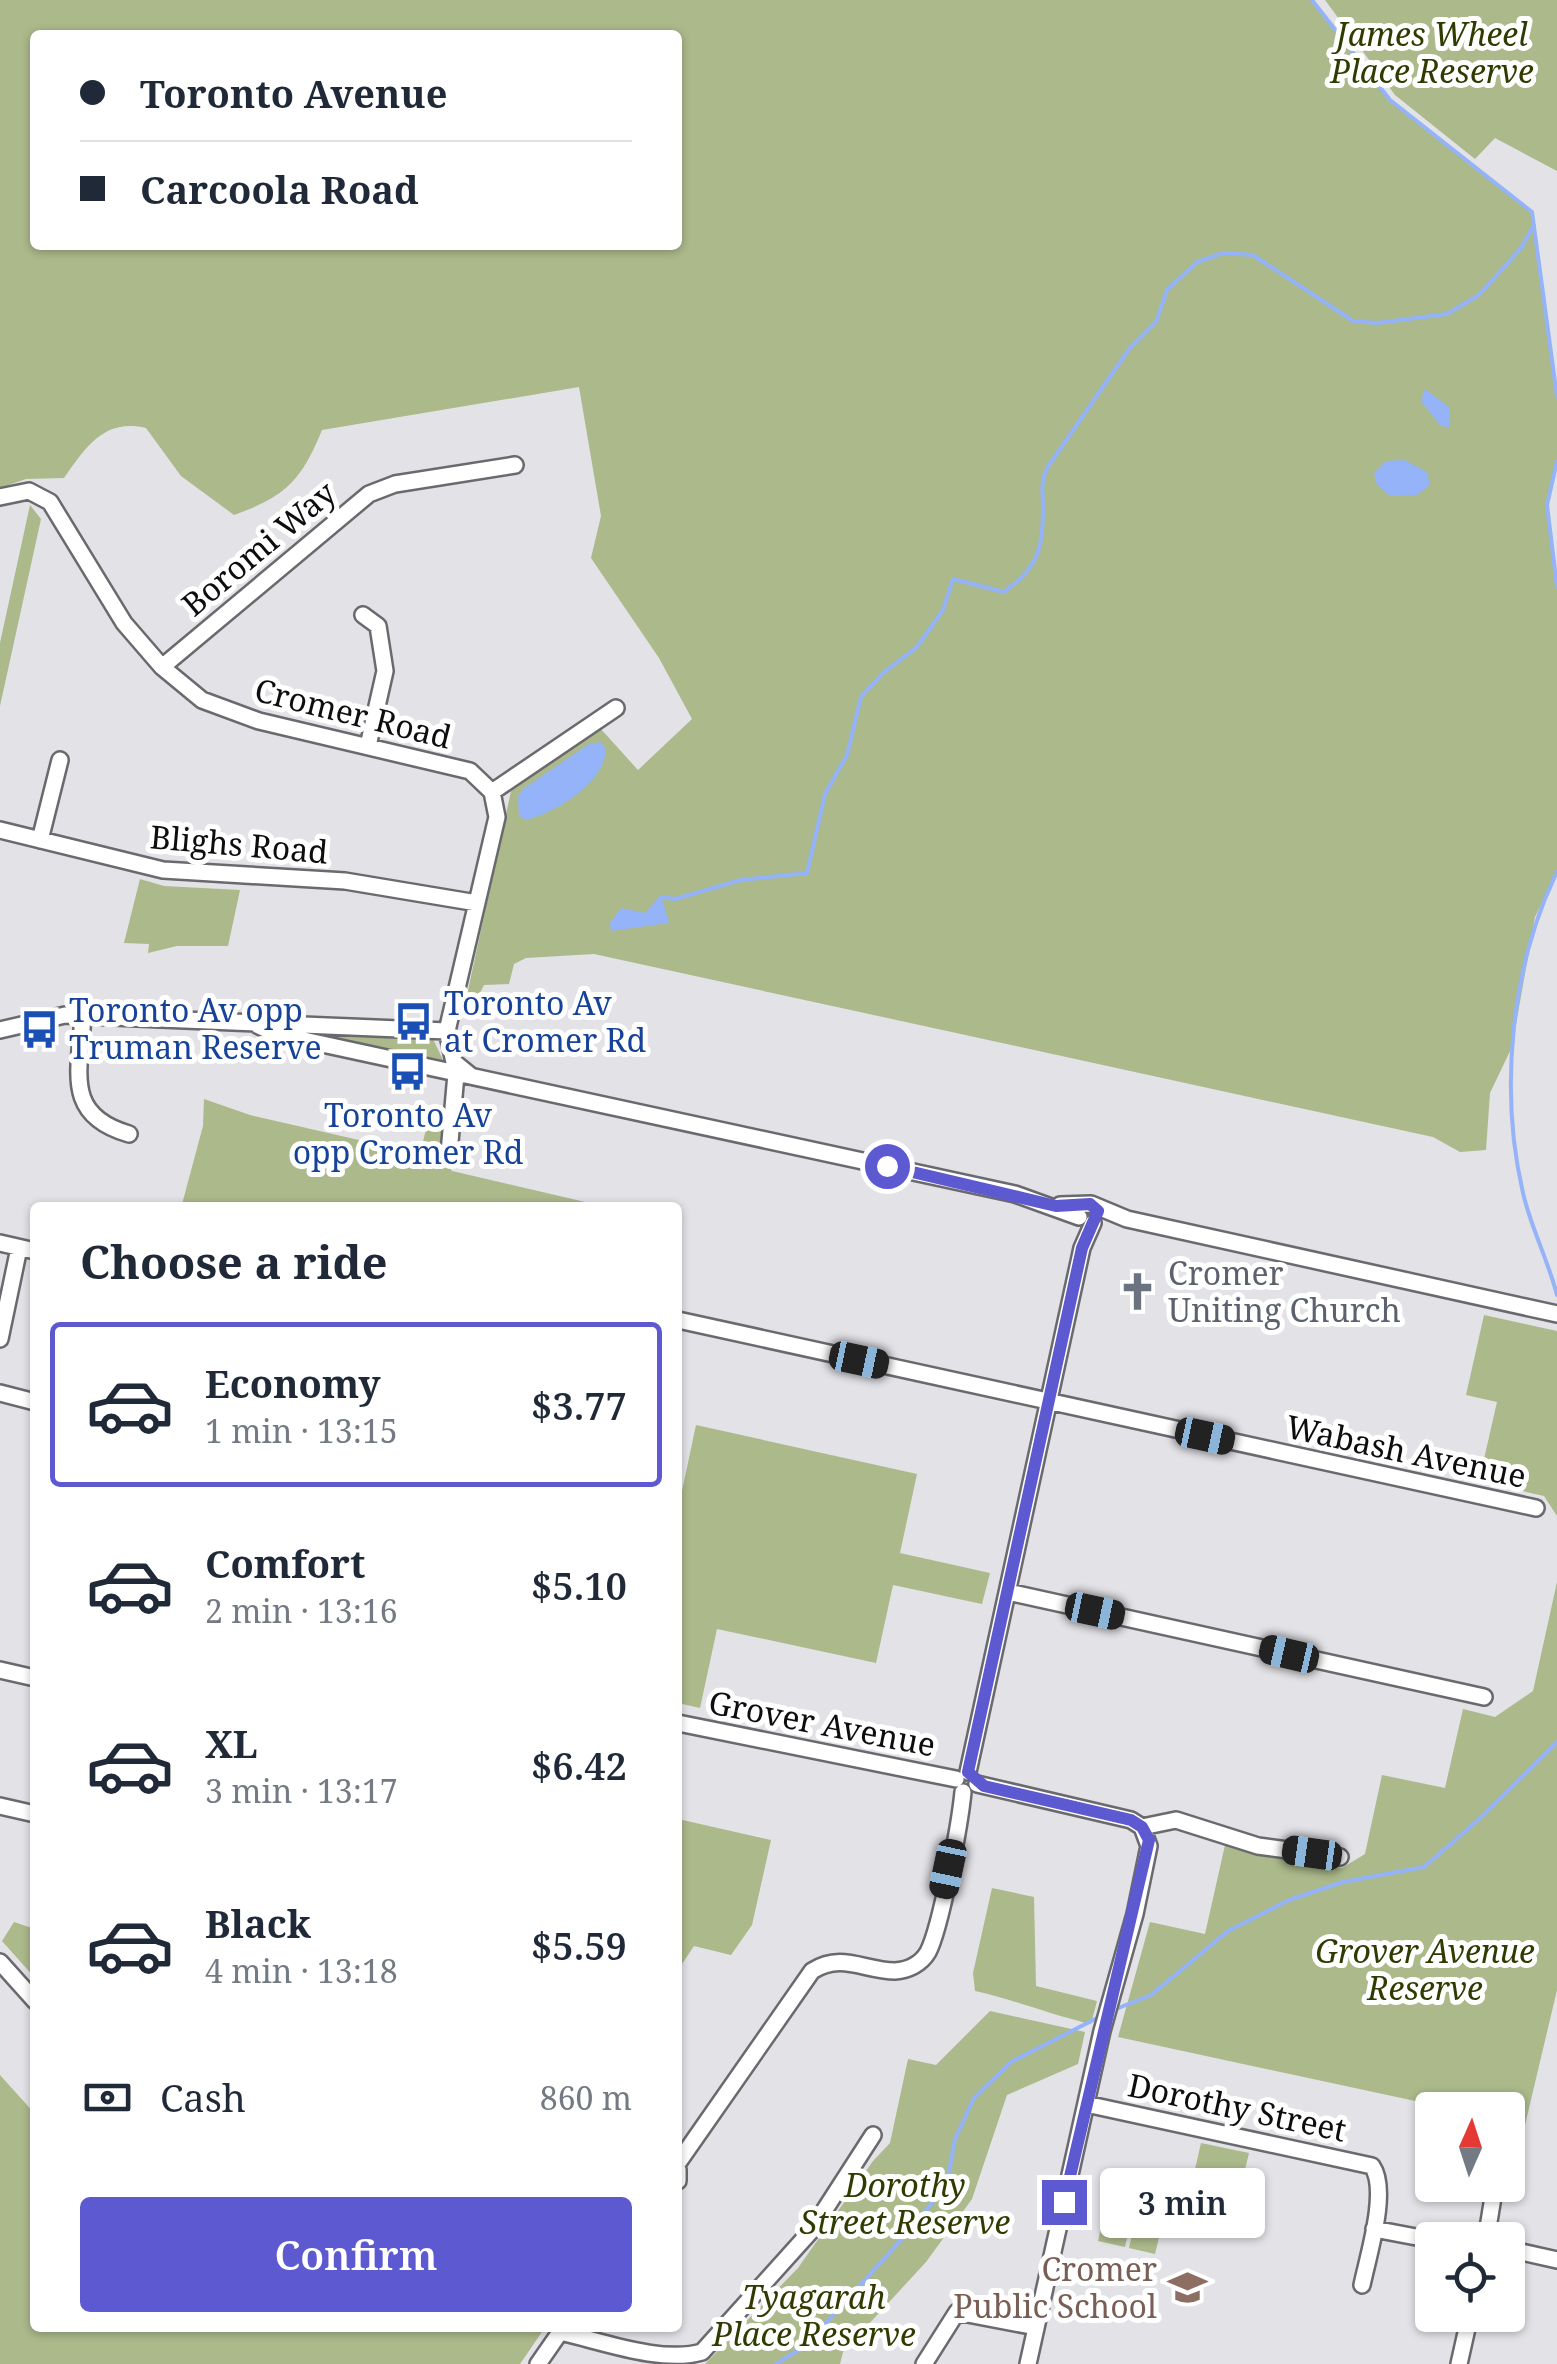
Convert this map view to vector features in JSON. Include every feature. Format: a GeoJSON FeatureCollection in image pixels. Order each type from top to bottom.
{"type":"FeatureCollection","features":[{"type":"Feature","properties":{"kind":"street","name":"Boromi Way"},"geometry":{"type":"LineString","coordinates":[[162,667],[369,494],[396,484],[516,465]]}},
{"type":"Feature","properties":{"kind":"street","name":"Cromer Road"},"geometry":{"type":"LineString","coordinates":[[0,497],[29,491],[50,502],[124,623],[162,667],[202,700],[231,712],[470,772],[492,792]]}},
{"type":"Feature","properties":{"kind":"street"},"geometry":{"type":"LineString","coordinates":[[363,615],[384,622],[385,671],[368,746]]}},
{"type":"Feature","properties":{"kind":"street"},"geometry":{"type":"LineString","coordinates":[[449,1153],[463,1075],[454,1062],[447,1030],[497,817],[492,792],[616,708]]}},
{"type":"Feature","properties":{"kind":"street"},"geometry":{"type":"LineString","coordinates":[[40,840],[60,760]]}},
{"type":"Feature","properties":{"kind":"street","name":"Blighs Road"},"geometry":{"type":"LineString","coordinates":[[0,830],[163,870],[345,881],[477,903]]}},
{"type":"Feature","properties":{"kind":"street"},"geometry":{"type":"LineString","coordinates":[[0,1030],[45,1017],[84,1015],[447,1030]]}},
{"type":"Feature","properties":{"kind":"street"},"geometry":{"type":"LineString","coordinates":[[84,1015],[82,1102],[91,1117],[128,1134]]}},
{"type":"Feature","properties":{"kind":"street"},"geometry":{"type":"LineString","coordinates":[[257,1025],[276,1034],[1088,1215],[1127,1219],[1557,1314]]}},
{"type":"Feature","properties":{"kind":"street"},"geometry":{"type":"LineString","coordinates":[[682,2160],[801,1984],[822,1965],[846,1961],[892,1971],[916,1964],[929,1950],[1088,1215]]}},
{"type":"Feature","properties":{"kind":"street"},"geometry":{"type":"LineString","coordinates":[[0,1243],[27,1249],[0,1339]]}},
{"type":"Feature","properties":{"kind":"street","name":"Wabash Avenue"},"geometry":{"type":"LineString","coordinates":[[682,1321],[1536,1508]]}},
{"type":"Feature","properties":{"kind":"street"},"geometry":{"type":"LineString","coordinates":[[0,1394],[30,1401]]}},
{"type":"Feature","properties":{"kind":"street"},"geometry":{"type":"LineString","coordinates":[[1008,1592],[1484,1697]]}},
{"type":"Feature","properties":{"kind":"street"},"geometry":{"type":"LineString","coordinates":[[0,1670],[30,1677]]}},
{"type":"Feature","properties":{"kind":"street","name":"Grover Avenue"},"geometry":{"type":"LineString","coordinates":[[682,1724],[966,1782],[1131,1820],[1142,1827],[1176,1820],[1258,1846],[1340,1857]]}},
{"type":"Feature","properties":{"kind":"street"},"geometry":{"type":"LineString","coordinates":[[0,1806],[30,1813]]}},
{"type":"Feature","properties":{"kind":"street"},"geometry":{"type":"LineString","coordinates":[[1028,2364],[1111,1993],[1148,1853],[1149,1840],[1142,1827]]}},
{"type":"Feature","properties":{"kind":"street"},"geometry":{"type":"LineString","coordinates":[[0,1962],[30,1995]]}},
{"type":"Feature","properties":{"kind":"street","name":"Dorothy Street"},"geometry":{"type":"LineString","coordinates":[[1086,2104],[1372,2166],[1379,2185],[1374,2229]]}},
{"type":"Feature","properties":{"kind":"street"},"geometry":{"type":"LineString","coordinates":[[570,2332],[675,2358],[702,2352],[811,2231],[872,2135]]}},
{"type":"Feature","properties":{"kind":"street"},"geometry":{"type":"LineString","coordinates":[[1362,2285],[1374,2229],[1415,2237]]}},
{"type":"Feature","properties":{"kind":"street"},"geometry":{"type":"LineString","coordinates":[[1525,2253],[1557,2260]]}},
{"type":"Feature","properties":{"kind":"street"},"geometry":{"type":"LineString","coordinates":[[924,2364],[958,2312],[1036,2327]]}},
{"type":"Feature","properties":{"kind":"street"},"geometry":{"type":"LineString","coordinates":[[538,2364],[561,2332]]}},
{"type":"Feature","properties":{"kind":"street"},"geometry":{"type":"LineString","coordinates":[[1460,2364],[1467,2332]]}},
{"type":"Feature","properties":{"kind":"green space"},"geometry":{"type":"Polygon","coordinates":[[[0,0],[1312,0],[1390,100],[1532,212],[1557,397],[1557,461],[1547,505],[1557,587],[1557,872],[1535,917],[1512,1047],[1490,1093],[1486,1150],[1460,1152],[1433,1137],[594,954],[526,958],[514,964],[509,984],[484,985],[478,997],[467,995],[511,791],[600,728],[638,770],[692,719],[659,658],[591,558],[601,516],[579,387],[322,430],[307,462],[290,484],[267,501],[234,515],[181,476],[146,428],[131,426],[107,431],[80,456],[64,478],[26,479],[0,488],[0,0]]]}},
{"type":"Feature","properties":{"kind":"green space","name":"James Wheel Place Reserve"},"geometry":{"type":"Polygon","coordinates":[[[1325,0],[1557,0],[1557,171],[1495,138],[1475,159],[1395,95],[1325,0]]]}},
{"type":"Feature","properties":{"kind":"green space"},"geometry":{"type":"Polygon","coordinates":[[[30,505],[41,519],[0,706],[0,643],[30,505]]]}},
{"type":"Feature","properties":{"kind":"green space"},"geometry":{"type":"Polygon","coordinates":[[[140,879],[164,886],[240,890],[228,946],[177,946],[148,953],[149,944],[124,943],[140,879]]]}},
{"type":"Feature","properties":{"kind":"green space"},"geometry":{"type":"Polygon","coordinates":[[[274,1027],[432,1037],[443,1060],[441,1065],[274,1027]]]}},
{"type":"Feature","properties":{"kind":"green space"},"geometry":{"type":"Polygon","coordinates":[[[204,1099],[250,1115],[420,1154],[428,1121],[448,1111],[443,1157],[452,1171],[585,1202],[183,1202],[203,1126],[204,1099]]]}},
{"type":"Feature","properties":{"kind":"green space"},"geometry":{"type":"Polygon","coordinates":[[[1484,1315],[1557,1331],[1557,1516],[1544,1496],[1479,1481],[1497,1402],[1466,1395],[1484,1315]]]}},
{"type":"Feature","properties":{"kind":"green space"},"geometry":{"type":"Polygon","coordinates":[[[696,1425],[917,1474],[900,1553],[990,1573],[982,1604],[893,1585],[876,1663],[717,1629],[700,1708],[682,1704],[682,1491],[696,1425]]]}},
{"type":"Feature","properties":{"kind":"green space","name":"Grover Avenue Reserve"},"geometry":{"type":"Polygon","coordinates":[[[1557,1582],[1557,1990],[1525,2125],[1525,2092],[1415,2092],[1415,2101],[1118,2037],[1150,1922],[1205,1934],[1225,1845],[1342,1868],[1365,1854],[1382,1775],[1445,1788],[1463,1709],[1495,1717],[1533,1691],[1557,1582]]]}},
{"type":"Feature","properties":{"kind":"green space"},"geometry":{"type":"Polygon","coordinates":[[[682,1820],[771,1840],[752,1925],[731,1955],[694,1946],[682,1964],[682,1820]]]}},
{"type":"Feature","properties":{"kind":"green space"},"geometry":{"type":"Polygon","coordinates":[[[992,1888],[1034,1897],[1036,1986],[1097,2001],[1091,2024],[975,1991],[973,1973],[992,1888]]]}},
{"type":"Feature","properties":{"kind":"green space"},"geometry":{"type":"Polygon","coordinates":[[[14,1922],[30,1927],[30,1972],[2,1941],[14,1922]]]}},
{"type":"Feature","properties":{"kind":"green space","name":"Dorothy Street Reserve"},"geometry":{"type":"Polygon","coordinates":[[[990,2011],[1085,2032],[1078,2064],[1007,2095],[972,2199],[926,2262],[843,2352],[840,2364],[705,2364],[798,2268],[873,2161],[890,2143],[908,2059],[936,2065],[990,2011]]]}},
{"type":"Feature","properties":{"kind":"green space"},"geometry":{"type":"Polygon","coordinates":[[[0,2075],[30,2108],[30,2332],[542,2332],[520,2364],[0,2364],[0,2075]]]}},
{"type":"Feature","properties":{"kind":"green space"},"geometry":{"type":"Polygon","coordinates":[[[1201,2143],[1249,2153],[1235,2211],[1188,2200],[1201,2143]]]}},
{"type":"Feature","properties":{"kind":"green space"},"geometry":{"type":"Polygon","coordinates":[[[1109,2191],[1136,2197],[1125,2247],[1098,2241],[1109,2191]]]}},
{"type":"Feature","properties":{"kind":"green space"},"geometry":{"type":"Polygon","coordinates":[[[1140,2198],[1167,2204],[1155,2254],[1129,2248],[1140,2198]]]}},
{"type":"Feature","properties":{"kind":"water"},"geometry":{"type":"Polygon","coordinates":[[[1425,389],[1449,407],[1450,428],[1440,425],[1421,401],[1425,389]]]}},
{"type":"Feature","properties":{"kind":"water"},"geometry":{"type":"Polygon","coordinates":[[[1404,460],[1427,472],[1430,485],[1417,495],[1390,496],[1377,485],[1374,473],[1386,461],[1404,460]]]}},
{"type":"Feature","properties":{"kind":"water"},"geometry":{"type":"Polygon","coordinates":[[[600,742],[606,748],[604,761],[589,784],[552,810],[526,820],[519,816],[518,797],[523,789],[589,744],[600,742]]]}},
{"type":"Feature","properties":{"kind":"water"},"geometry":{"type":"Polygon","coordinates":[[[661,895],[669,923],[611,931],[610,923],[621,908],[645,913],[661,895]]]}},
{"type":"Feature","properties":{"kind":"waterway"},"geometry":{"type":"LineString","coordinates":[[1312,0],[1390,100],[1532,212],[1557,397]]}},
{"type":"Feature","properties":{"kind":"waterway"},"geometry":{"type":"LineString","coordinates":[[662,897],[675,899],[741,880],[807,873],[825,794],[847,755],[861,697],[883,673],[917,647],[943,610],[953,579],[1004,592],[1031,566],[1042,536],[1047,468],[1129,349],[1156,322],[1167,290],[1197,262],[1223,253],[1253,255],[1353,321],[1377,323],[1447,314],[1479,295],[1521,248],[1534,225]]}},
{"type":"Feature","properties":{"kind":"waterway"},"geometry":{"type":"LineString","coordinates":[[1557,461],[1547,505],[1557,587]]}},
{"type":"Feature","properties":{"kind":"waterway"},"geometry":{"type":"LineString","coordinates":[[1557,872],[1529,947],[1514,1029],[1511,1071],[1512,1113],[1523,1193],[1557,1295]]}},
{"type":"Feature","properties":{"kind":"waterway"},"geometry":{"type":"LineString","coordinates":[[1111,2011],[1151,1995],[1228,1931],[1289,1900],[1343,1882],[1424,1867],[1557,1742]]}},
{"type":"Feature","properties":{"kind":"waterway"},"geometry":{"type":"LineString","coordinates":[[776,2364],[805,2346],[920,2219],[947,2182],[955,2139],[974,2098],[1011,2062],[1103,2015]]}},
{"type":"Feature","properties":{"kind":"place","name":"Toronto Av at Cromer Rd"},"geometry":{"type":"Point","coordinates":[414,1022]}},
{"type":"Feature","properties":{"kind":"place","name":"Toronto Av opp Truman Reserve"},"geometry":{"type":"Point","coordinates":[39,1029]}},
{"type":"Feature","properties":{"kind":"place","name":"Toronto Av opp Cromer Rd"},"geometry":{"type":"Point","coordinates":[408,1071]}},
{"type":"Feature","properties":{"kind":"place","name":"Cromer Uniting Church"},"geometry":{"type":"Point","coordinates":[1138,1292]}},
{"type":"Feature","properties":{"kind":"place","name":"Cromer Public School"},"geometry":{"type":"Point","coordinates":[1187,2288]}},
{"type":"Feature","properties":{"kind":"route"},"geometry":{"type":"LineString","coordinates":[[887,1166],[1056,1206],[1090,1204],[1098,1211],[1088,1244],[1082,1248],[968,1772],[974,1775],[976,1784],[1131,1820],[1142,1827],[1149,1840],[1131,1930],[1102,2032],[1064,2202]]}},
{"type":"Feature","properties":{"kind":"park label","name":"Tyagarah Place Reserve"},"geometry":{"type":"Point","coordinates":[814,2316]}}]}
